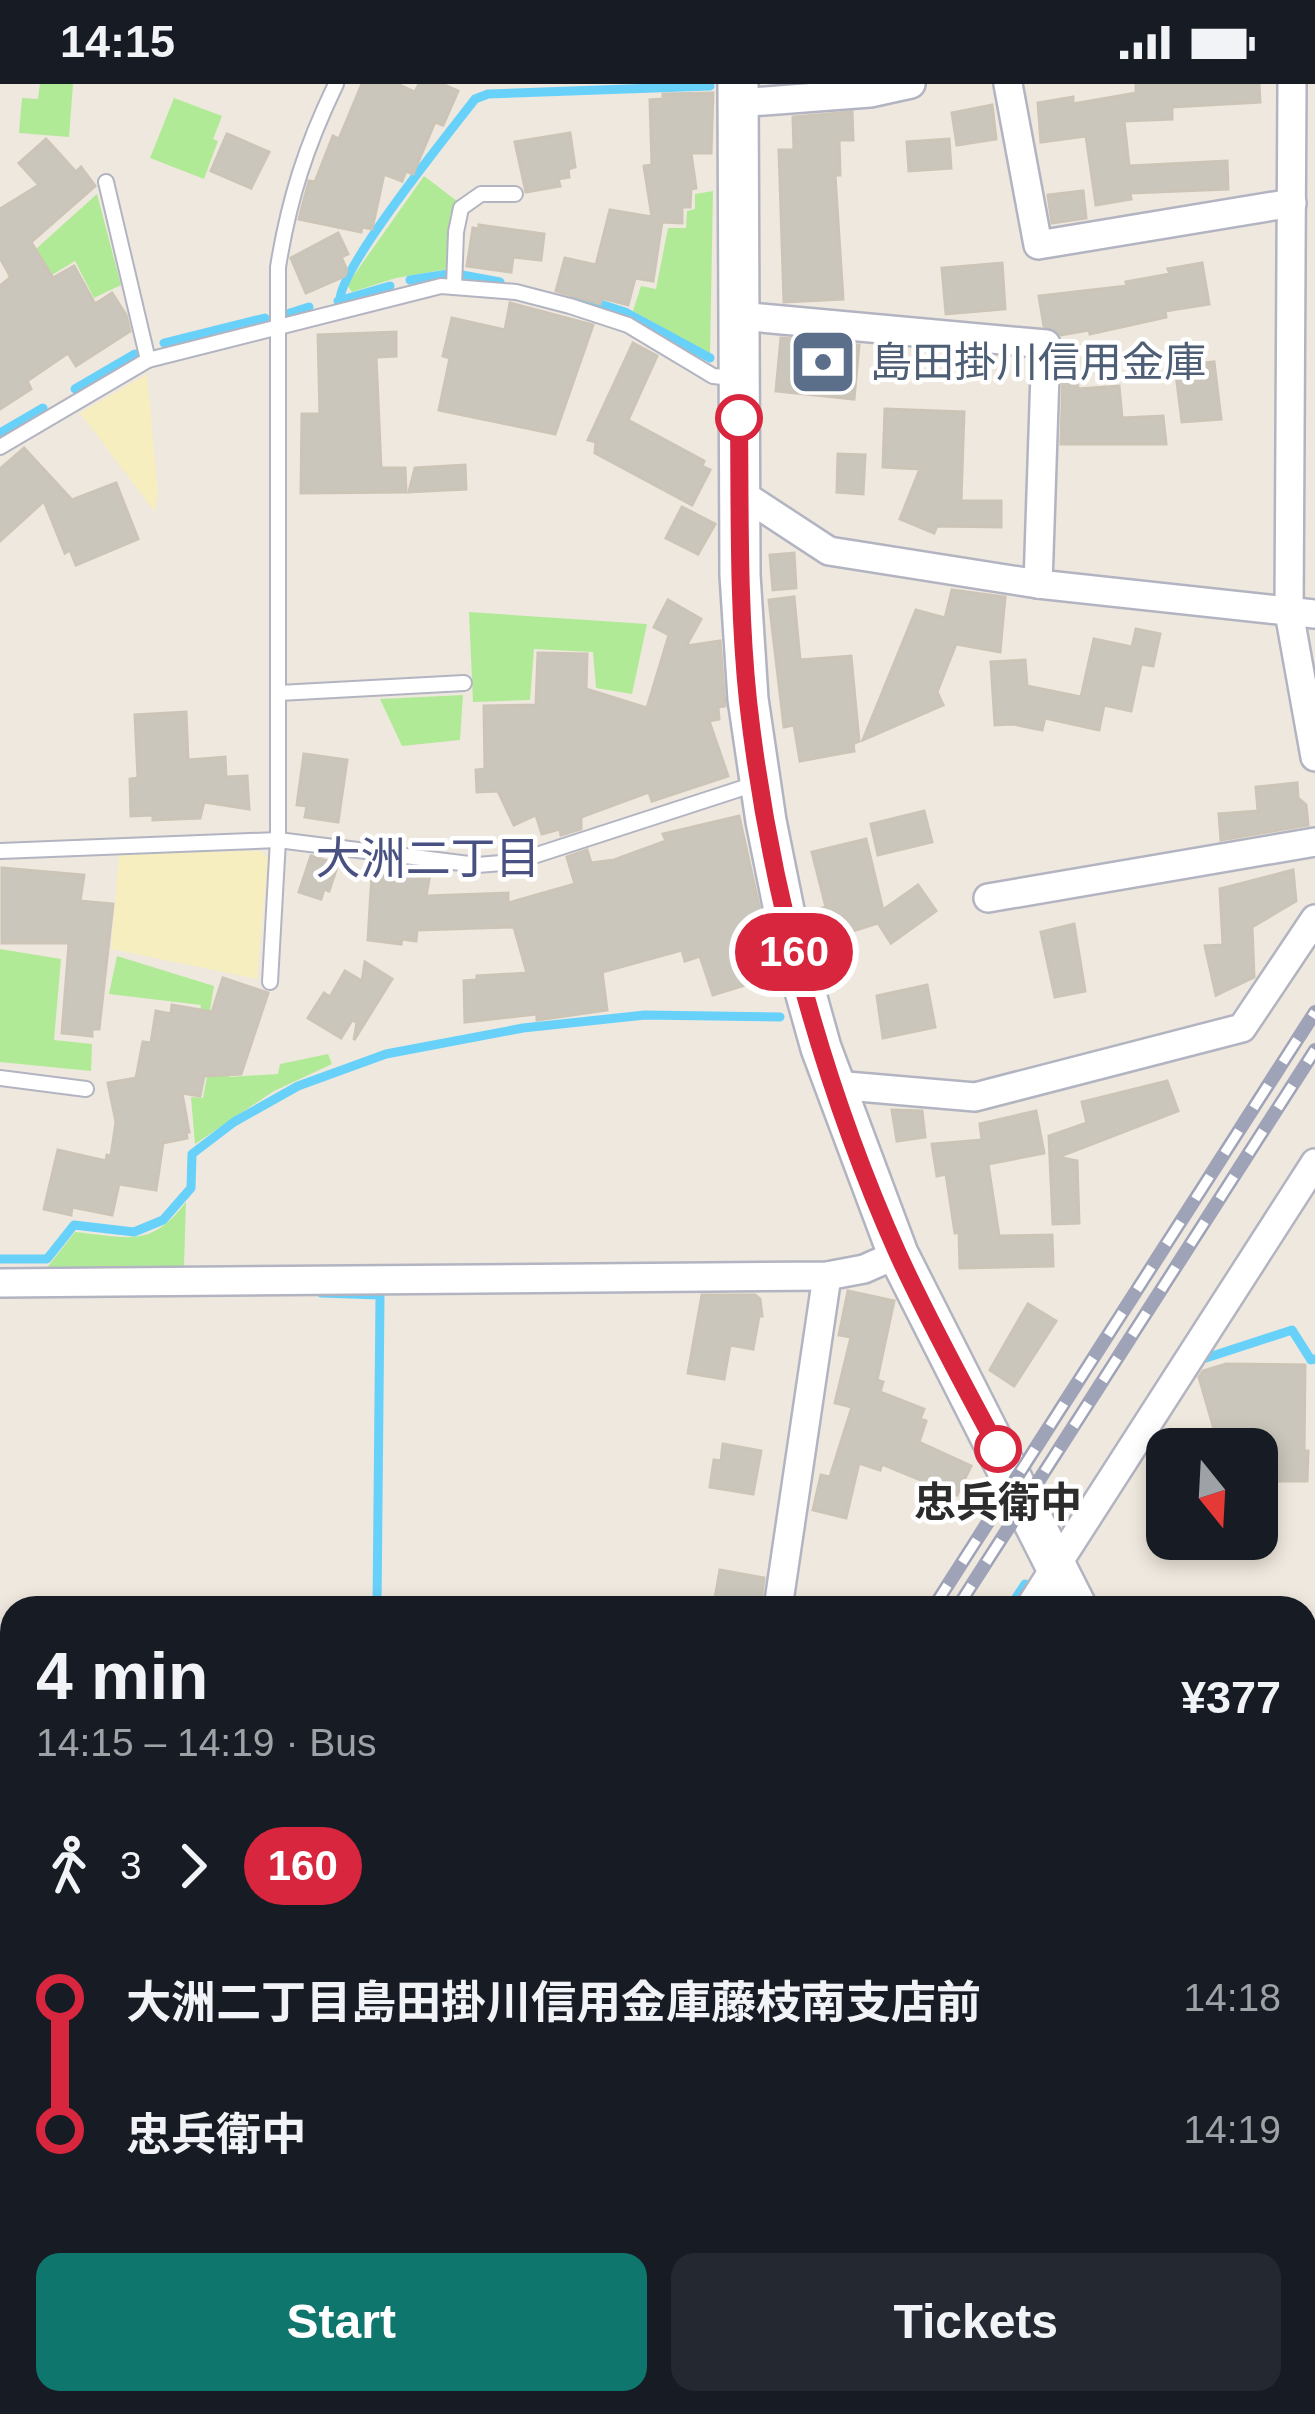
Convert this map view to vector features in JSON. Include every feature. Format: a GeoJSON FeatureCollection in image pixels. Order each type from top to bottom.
{"type":"FeatureCollection","features":[{"type":"Feature","properties":{"kind":"main road"},"geometry":{"type":"LineString","coordinates":[[738,94],[740,492],[748,699],[788,930],[835,1085],[898,1254],[1071,1596]]}},
{"type":"Feature","properties":{"kind":"street"},"geometry":{"type":"LineString","coordinates":[[738,94],[870,93],[911,84]]}},
{"type":"Feature","properties":{"kind":"street"},"geometry":{"type":"LineString","coordinates":[[1008,84],[1038,245],[1292,203]]}},
{"type":"Feature","properties":{"kind":"street"},"geometry":{"type":"LineString","coordinates":[[1292,84],[1302,613],[1315,757]]}},
{"type":"Feature","properties":{"kind":"street"},"geometry":{"type":"LineString","coordinates":[[739,316],[1046,344],[1038,584]]}},
{"type":"Feature","properties":{"kind":"street"},"geometry":{"type":"LineString","coordinates":[[740,492],[829,550],[1038,584],[1302,613]]}},
{"type":"Feature","properties":{"kind":"street"},"geometry":{"type":"LineString","coordinates":[[988,898],[1315,842]]}},
{"type":"Feature","properties":{"kind":"street"},"geometry":{"type":"LineString","coordinates":[[835,1085],[975,1096],[1242,1028],[1315,920]]}},
{"type":"Feature","properties":{"kind":"street"},"geometry":{"type":"LineString","coordinates":[[1037,1596],[1315,1163]]}},
{"type":"Feature","properties":{"kind":"street"},"geometry":{"type":"LineString","coordinates":[[0,1283],[827,1276],[864,1269],[898,1254]]}},
{"type":"Feature","properties":{"kind":"street"},"geometry":{"type":"LineString","coordinates":[[780,1596],[827,1276]]}},
{"type":"Feature","properties":{"kind":"lane"},"geometry":{"type":"LineString","coordinates":[[270,982],[278,840],[278,267],[288,202],[336,84]]}},
{"type":"Feature","properties":{"kind":"lane"},"geometry":{"type":"LineString","coordinates":[[106,182],[148,360]]}},
{"type":"Feature","properties":{"kind":"lane"},"geometry":{"type":"LineString","coordinates":[[454,287],[455,232],[461,208],[481,194],[514,194]]}},
{"type":"Feature","properties":{"kind":"lane"},"geometry":{"type":"LineString","coordinates":[[0,447],[148,360],[441,286],[516,292],[609,319],[628,325],[713,376],[739,378]]}},
{"type":"Feature","properties":{"kind":"lane"},"geometry":{"type":"LineString","coordinates":[[279,693],[464,683]]}},
{"type":"Feature","properties":{"kind":"lane"},"geometry":{"type":"LineString","coordinates":[[0,851],[278,840],[477,865],[515,862],[760,783]]}},
{"type":"Feature","properties":{"kind":"lane"},"geometry":{"type":"LineString","coordinates":[[0,1078],[86,1089]]}},
{"type":"Feature","properties":{"kind":"green space"},"geometry":{"type":"Polygon","coordinates":[[[40,84],[73,84],[69,137],[19,133],[22,98],[38,99],[40,84]]]}},
{"type":"Feature","properties":{"kind":"green space"},"geometry":{"type":"Polygon","coordinates":[[[174,98],[222,116],[204,179],[150,158],[174,98]]]}},
{"type":"Feature","properties":{"kind":"green space"},"geometry":{"type":"Polygon","coordinates":[[[424,176],[457,201],[450,215],[448,269],[352,292],[347,285],[424,176]]]}},
{"type":"Feature","properties":{"kind":"green space"},"geometry":{"type":"Polygon","coordinates":[[[713,191],[710,355],[633,311],[641,286],[656,289],[668,228],[686,228],[687,211],[695,209],[695,194],[713,191]]]}},
{"type":"Feature","properties":{"kind":"green space"},"geometry":{"type":"Polygon","coordinates":[[[97,194],[121,285],[94,298],[75,261],[22,293],[7,275],[97,194]]]}},
{"type":"Feature","properties":{"kind":"green space"},"geometry":{"type":"Polygon","coordinates":[[[469,612],[647,624],[632,694],[596,688],[593,652],[534,649],[530,700],[473,702],[469,612]]]}},
{"type":"Feature","properties":{"kind":"green space"},"geometry":{"type":"Polygon","coordinates":[[[463,695],[460,740],[402,746],[380,699],[463,695]]]}},
{"type":"Feature","properties":{"kind":"green space"},"geometry":{"type":"Polygon","coordinates":[[[0,949],[61,959],[54,1040],[92,1044],[91,1071],[0,1062],[0,949]]]}},
{"type":"Feature","properties":{"kind":"green space"},"geometry":{"type":"Polygon","coordinates":[[[117,956],[214,986],[210,1010],[226,1018],[229,1077],[278,1074],[280,1064],[328,1054],[332,1064],[274,1091],[195,1144],[191,1097],[203,1098],[212,1050],[196,1046],[201,1005],[109,994],[117,956]]]}},
{"type":"Feature","properties":{"kind":"green space"},"geometry":{"type":"Polygon","coordinates":[[[186,1202],[184,1266],[46,1269],[75,1232],[124,1237],[149,1233],[186,1202]]]}},
{"type":"Feature","properties":{"kind":"sand"},"geometry":{"type":"Polygon","coordinates":[[[147,374],[158,494],[155,512],[80,413],[147,374]]]}},
{"type":"Feature","properties":{"kind":"sand"},"geometry":{"type":"Polygon","coordinates":[[[260,851],[268,858],[257,979],[111,949],[119,854],[260,851]]]}},
{"type":"Feature","properties":{"kind":"building"},"geometry":{"type":"Polygon","coordinates":[[[362,84],[397,84],[415,92],[419,84],[442,84],[458,91],[443,125],[435,122],[413,174],[406,171],[402,181],[384,174],[372,229],[362,227],[361,232],[299,219],[309,181],[315,182],[333,136],[339,139],[362,84]]]}},
{"type":"Feature","properties":{"kind":"building"},"geometry":{"type":"Polygon","coordinates":[[[1136,84],[1259,84],[1260,102],[1172,107],[1172,119],[1124,121],[1129,166],[1227,161],[1228,189],[1130,193],[1131,199],[1096,205],[1086,136],[1041,142],[1038,103],[1073,97],[1073,104],[1136,93],[1136,84]]]}},
{"type":"Feature","properties":{"kind":"building"},"geometry":{"type":"Polygon","coordinates":[[[713,93],[711,153],[691,153],[696,188],[691,189],[690,207],[682,207],[682,223],[662,222],[653,281],[635,278],[628,305],[602,298],[600,304],[556,291],[565,258],[596,265],[610,210],[652,217],[644,166],[652,165],[650,100],[663,99],[663,94],[713,93]]]}},
{"type":"Feature","properties":{"kind":"building"},"geometry":{"type":"Polygon","coordinates":[[[992,105],[996,139],[957,145],[952,113],[992,105]]]}},
{"type":"Feature","properties":{"kind":"building"},"geometry":{"type":"Polygon","coordinates":[[[852,112],[853,140],[839,140],[840,175],[835,175],[843,299],[784,302],[779,150],[794,150],[793,117],[852,112]]]}},
{"type":"Feature","properties":{"kind":"building"},"geometry":{"type":"Polygon","coordinates":[[[570,133],[575,167],[568,169],[569,177],[558,179],[560,186],[526,192],[515,142],[570,133]]]}},
{"type":"Feature","properties":{"kind":"building"},"geometry":{"type":"Polygon","coordinates":[[[227,134],[269,152],[251,188],[211,171],[227,134]]]}},
{"type":"Feature","properties":{"kind":"building"},"geometry":{"type":"Polygon","coordinates":[[[46,139],[76,172],[81,167],[95,186],[31,242],[53,278],[74,266],[95,304],[112,293],[130,331],[76,366],[68,353],[27,381],[31,389],[0,409],[0,286],[11,277],[0,258],[0,209],[39,185],[19,163],[46,139]]]}},
{"type":"Feature","properties":{"kind":"building"},"geometry":{"type":"Polygon","coordinates":[[[949,139],[951,168],[909,171],[907,142],[949,139]]]}},
{"type":"Feature","properties":{"kind":"building"},"geometry":{"type":"Polygon","coordinates":[[[1083,191],[1086,218],[1052,223],[1048,195],[1083,191]]]}},
{"type":"Feature","properties":{"kind":"building"},"geometry":{"type":"Polygon","coordinates":[[[473,228],[544,234],[541,260],[513,257],[511,272],[467,266],[473,228]]]}},
{"type":"Feature","properties":{"kind":"building"},"geometry":{"type":"Polygon","coordinates":[[[338,233],[348,254],[341,257],[345,276],[306,293],[291,258],[338,233]]]}},
{"type":"Feature","properties":{"kind":"building"},"geometry":{"type":"Polygon","coordinates":[[[1002,263],[1005,309],[946,314],[942,268],[1002,263]]]}},
{"type":"Feature","properties":{"kind":"building"},"geometry":{"type":"Polygon","coordinates":[[[1202,263],[1209,304],[1165,311],[1166,317],[1090,334],[1089,330],[1061,335],[1044,326],[1039,296],[1127,286],[1126,282],[1170,274],[1168,269],[1202,263]]]}},
{"type":"Feature","properties":{"kind":"building"},"geometry":{"type":"Polygon","coordinates":[[[510,303],[593,325],[555,434],[439,410],[450,358],[443,356],[452,318],[505,330],[510,303]]]}},
{"type":"Feature","properties":{"kind":"building"},"geometry":{"type":"Polygon","coordinates":[[[396,332],[396,356],[376,357],[381,468],[405,468],[406,492],[301,493],[302,414],[320,414],[318,335],[396,332]]]}},
{"type":"Feature","properties":{"kind":"building"},"geometry":{"type":"Polygon","coordinates":[[[781,338],[859,345],[854,399],[776,391],[781,338]]]}},
{"type":"Feature","properties":{"kind":"building"},"geometry":{"type":"Polygon","coordinates":[[[633,343],[657,356],[628,420],[704,461],[702,466],[710,470],[692,505],[595,453],[596,442],[588,440],[633,343]]]}},
{"type":"Feature","properties":{"kind":"building"},"geometry":{"type":"Polygon","coordinates":[[[1214,362],[1221,419],[1182,422],[1175,366],[1214,362]]]}},
{"type":"Feature","properties":{"kind":"building"},"geometry":{"type":"Polygon","coordinates":[[[1063,377],[1077,377],[1078,389],[1119,386],[1122,418],[1163,416],[1166,444],[1061,444],[1063,377]]]}},
{"type":"Feature","properties":{"kind":"building"},"geometry":{"type":"Polygon","coordinates":[[[885,409],[964,412],[961,501],[1001,501],[1001,527],[937,526],[934,533],[900,519],[920,469],[883,467],[885,409]]]}},
{"type":"Feature","properties":{"kind":"building"},"geometry":{"type":"Polygon","coordinates":[[[24,448],[72,500],[116,483],[138,539],[76,565],[70,550],[65,553],[44,501],[0,541],[0,469],[24,448]]]}},
{"type":"Feature","properties":{"kind":"building"},"geometry":{"type":"Polygon","coordinates":[[[838,454],[865,455],[863,494],[837,492],[838,454]]]}},
{"type":"Feature","properties":{"kind":"building"},"geometry":{"type":"Polygon","coordinates":[[[465,465],[466,489],[409,492],[415,468],[465,465]]]}},
{"type":"Feature","properties":{"kind":"building"},"geometry":{"type":"Polygon","coordinates":[[[682,507],[715,524],[698,554],[666,538],[682,507]]]}},
{"type":"Feature","properties":{"kind":"building"},"geometry":{"type":"Polygon","coordinates":[[[794,553],[796,588],[773,590],[770,555],[794,553]]]}},
{"type":"Feature","properties":{"kind":"building"},"geometry":{"type":"Polygon","coordinates":[[[952,590],[1005,597],[1000,652],[956,644],[937,692],[943,705],[863,740],[916,610],[945,618],[952,590]]]}},
{"type":"Feature","properties":{"kind":"building"},"geometry":{"type":"Polygon","coordinates":[[[794,597],[800,660],[851,656],[859,741],[853,744],[854,751],[800,761],[794,725],[784,727],[769,600],[794,597]]]}},
{"type":"Feature","properties":{"kind":"building"},"geometry":{"type":"Polygon","coordinates":[[[668,600],[701,619],[686,646],[720,641],[725,706],[718,707],[719,719],[709,721],[728,776],[652,801],[649,792],[581,817],[581,829],[561,835],[560,829],[542,834],[536,815],[514,825],[498,791],[477,792],[476,770],[485,769],[484,706],[536,705],[538,653],[587,654],[586,689],[647,708],[669,635],[654,627],[668,600]]]}},
{"type":"Feature","properties":{"kind":"building"},"geometry":{"type":"Polygon","coordinates":[[[1136,629],[1160,634],[1153,666],[1141,664],[1131,711],[1104,705],[1099,730],[1045,718],[1042,730],[995,725],[991,662],[1025,660],[1027,686],[1081,697],[1094,639],[1132,647],[1136,629]]]}},
{"type":"Feature","properties":{"kind":"building"},"geometry":{"type":"Polygon","coordinates":[[[186,712],[188,760],[225,757],[226,777],[247,776],[249,809],[204,802],[200,818],[131,816],[130,779],[138,778],[135,715],[186,712]]]}},
{"type":"Feature","properties":{"kind":"building"},"geometry":{"type":"Polygon","coordinates":[[[304,754],[347,760],[338,822],[305,817],[307,806],[297,805],[304,754]]]}},
{"type":"Feature","properties":{"kind":"building"},"geometry":{"type":"Polygon","coordinates":[[[1297,783],[1308,825],[1221,840],[1219,814],[1258,811],[1256,787],[1297,783]]]}},
{"type":"Feature","properties":{"kind":"building"},"geometry":{"type":"Polygon","coordinates":[[[924,811],[932,842],[878,855],[871,824],[924,811]]]}},
{"type":"Feature","properties":{"kind":"building"},"geometry":{"type":"Polygon","coordinates":[[[739,816],[761,915],[753,918],[771,977],[713,995],[700,956],[685,961],[682,950],[602,972],[607,1010],[537,1020],[537,1014],[465,1022],[464,981],[527,973],[514,927],[417,930],[416,941],[402,939],[401,944],[368,940],[372,874],[377,876],[378,867],[430,874],[426,896],[508,893],[508,903],[575,884],[567,857],[587,850],[591,863],[614,860],[666,841],[663,834],[739,816]]]}},
{"type":"Feature","properties":{"kind":"building"},"geometry":{"type":"Polygon","coordinates":[[[866,839],[883,910],[918,885],[936,911],[891,943],[878,923],[824,940],[815,910],[826,907],[812,852],[866,839]]]}},
{"type":"Feature","properties":{"kind":"building"},"geometry":{"type":"Polygon","coordinates":[[[311,856],[338,864],[329,891],[324,889],[321,899],[299,892],[311,856]]]}},
{"type":"Feature","properties":{"kind":"building"},"geometry":{"type":"Polygon","coordinates":[[[2,868],[84,875],[80,901],[113,904],[99,1029],[92,1029],[92,1036],[62,1033],[69,943],[2,943],[2,868]]]}},
{"type":"Feature","properties":{"kind":"building"},"geometry":{"type":"Polygon","coordinates":[[[1293,870],[1296,901],[1252,927],[1254,977],[1216,995],[1205,946],[1223,945],[1220,889],[1293,870]]]}},
{"type":"Feature","properties":{"kind":"building"},"geometry":{"type":"Polygon","coordinates":[[[1074,924],[1085,991],[1055,997],[1041,932],[1074,924]]]}},
{"type":"Feature","properties":{"kind":"building"},"geometry":{"type":"Polygon","coordinates":[[[365,962],[392,979],[354,1040],[357,1022],[352,1020],[341,1038],[308,1018],[324,993],[330,997],[345,971],[362,981],[365,962]]]}},
{"type":"Feature","properties":{"kind":"building"},"geometry":{"type":"Polygon","coordinates":[[[223,978],[268,993],[241,1074],[204,1076],[200,1096],[182,1093],[189,1132],[187,1138],[163,1143],[156,1190],[119,1184],[112,1215],[72,1207],[71,1215],[44,1209],[58,1150],[106,1161],[111,1156],[116,1122],[108,1083],[136,1078],[143,1042],[151,1043],[156,1011],[171,1014],[172,1005],[212,1012],[223,978]]]}},
{"type":"Feature","properties":{"kind":"building"},"geometry":{"type":"Polygon","coordinates":[[[927,985],[935,1027],[883,1038],[877,996],[927,985]]]}},
{"type":"Feature","properties":{"kind":"building"},"geometry":{"type":"Polygon","coordinates":[[[1167,1081],[1178,1111],[1058,1157],[1077,1161],[1079,1223],[1053,1224],[1049,1136],[1087,1123],[1082,1102],[1167,1081]]]}},
{"type":"Feature","properties":{"kind":"building"},"geometry":{"type":"Polygon","coordinates":[[[892,1110],[922,1111],[925,1137],[897,1141],[892,1110]]]}},
{"type":"Feature","properties":{"kind":"building"},"geometry":{"type":"Polygon","coordinates":[[[1036,1111],[1044,1153],[988,1164],[999,1236],[1052,1235],[1053,1266],[960,1268],[959,1232],[955,1233],[946,1174],[937,1176],[932,1144],[982,1140],[980,1124],[1036,1111]]]}},
{"type":"Feature","properties":{"kind":"building"},"geometry":{"type":"Polygon","coordinates":[[[848,1291],[894,1301],[877,1380],[883,1382],[880,1392],[924,1409],[920,1419],[926,1421],[919,1442],[971,1466],[957,1495],[882,1464],[880,1470],[859,1463],[846,1518],[813,1510],[821,1475],[830,1477],[852,1407],[835,1403],[851,1337],[839,1335],[848,1291]]]}},
{"type":"Feature","properties":{"kind":"building"},"geometry":{"type":"Polygon","coordinates":[[[702,1295],[755,1295],[760,1299],[762,1316],[753,1349],[730,1345],[724,1379],[688,1373],[702,1295]]]}},
{"type":"Feature","properties":{"kind":"building"},"geometry":{"type":"Polygon","coordinates":[[[1028,1304],[1056,1321],[1014,1386],[990,1370],[1028,1304]]]}},
{"type":"Feature","properties":{"kind":"building"},"geometry":{"type":"Polygon","coordinates":[[[1226,1364],[1305,1365],[1307,1481],[1278,1481],[1278,1428],[1214,1428],[1199,1377],[1203,1371],[1226,1364]]]}},
{"type":"Feature","properties":{"kind":"building"},"geometry":{"type":"Polygon","coordinates":[[[723,1444],[761,1451],[753,1494],[710,1487],[714,1460],[721,1461],[723,1444]]]}},
{"type":"Feature","properties":{"kind":"building"},"geometry":{"type":"Polygon","coordinates":[[[720,1570],[764,1578],[762,1596],[715,1596],[720,1570]]]}},
{"type":"Feature","properties":{"kind":"waterway"},"geometry":{"type":"LineString","coordinates":[[340,300],[376,231],[475,99],[488,94],[710,86]]}},
{"type":"Feature","properties":{"kind":"waterway"},"geometry":{"type":"LineString","coordinates":[[410,280],[448,274]]}},
{"type":"Feature","properties":{"kind":"waterway"},"geometry":{"type":"LineString","coordinates":[[462,275],[500,282]]}},
{"type":"Feature","properties":{"kind":"waterway"},"geometry":{"type":"LineString","coordinates":[[338,301],[390,286]]}},
{"type":"Feature","properties":{"kind":"waterway"},"geometry":{"type":"LineString","coordinates":[[575,296],[625,312],[710,358]]}},
{"type":"Feature","properties":{"kind":"waterway"},"geometry":{"type":"LineString","coordinates":[[290,313],[309,307]]}},
{"type":"Feature","properties":{"kind":"waterway"},"geometry":{"type":"LineString","coordinates":[[164,343],[265,318]]}},
{"type":"Feature","properties":{"kind":"waterway"},"geometry":{"type":"LineString","coordinates":[[75,389],[135,354]]}},
{"type":"Feature","properties":{"kind":"waterway"},"geometry":{"type":"LineString","coordinates":[[0,433],[43,408]]}},
{"type":"Feature","properties":{"kind":"waterway"},"geometry":{"type":"LineString","coordinates":[[0,1259],[47,1259],[74,1225],[134,1232],[163,1220],[191,1188],[192,1154],[234,1122],[298,1086],[386,1054],[523,1028],[645,1015],[780,1017]]}},
{"type":"Feature","properties":{"kind":"waterway"},"geometry":{"type":"LineString","coordinates":[[321,1293],[380,1295],[377,1596]]}},
{"type":"Feature","properties":{"kind":"waterway"},"geometry":{"type":"LineString","coordinates":[[1206,1358],[1292,1330],[1311,1360],[1315,1359]]}},
{"type":"Feature","properties":{"kind":"waterway"},"geometry":{"type":"LineString","coordinates":[[1017,1596],[1025,1584]]}},
{"type":"Feature","properties":{"kind":"railway"},"geometry":{"type":"LineString","coordinates":[[941,1596],[1315,1012]]}},
{"type":"Feature","properties":{"kind":"railway"},"geometry":{"type":"LineString","coordinates":[[965,1596],[1315,1050]]}},
{"type":"Feature","properties":{"kind":"bus line","name":"160"},"geometry":{"type":"LineString","coordinates":[[739,418],[740,575],[748,699],[788,930],[821,1048],[898,1254],[998,1449]]}},
{"type":"Feature","properties":{"kind":"place","name":"島田掛川信用金庫"},"geometry":{"type":"Point","coordinates":[823,362]}},
{"type":"Feature","properties":{"kind":"place","name":"忠兵衛中"},"geometry":{"type":"Point","coordinates":[998,1449]}},
{"type":"Feature","properties":{"kind":"district","name":"大洲二丁目"},"geometry":{"type":"Point","coordinates":[428,858]}}]}
